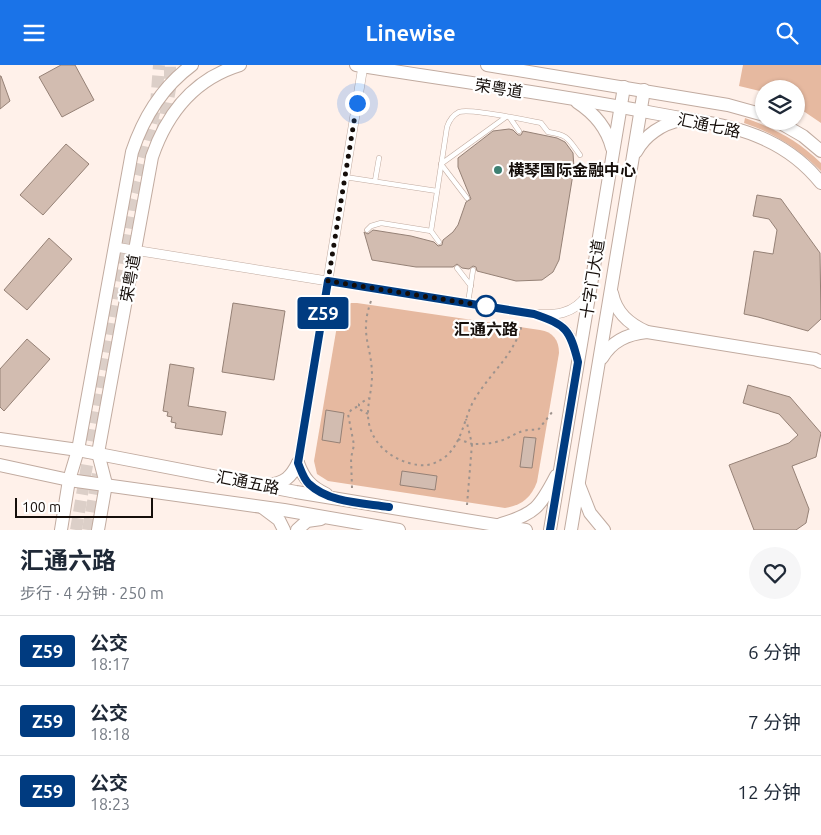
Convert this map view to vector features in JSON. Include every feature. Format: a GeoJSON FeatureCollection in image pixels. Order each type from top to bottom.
{"type":"FeatureCollection","features":[{"type":"Feature","properties":{"kind":"street","name":"荣粤道"},"geometry":{"type":"LineString","coordinates":[[61,530],[69,480],[78,449],[129,166],[143,124],[158,98],[167,86],[192,65]]}},
{"type":"Feature","properties":{"kind":"street","name":"荣粤道"},"geometry":{"type":"LineString","coordinates":[[98,530],[106,484],[98,453],[152,157],[167,121],[192,90],[214,75],[240,65]]}},
{"type":"Feature","properties":{"kind":"street","name":"荣粤道"},"geometry":{"type":"LineString","coordinates":[[360,65],[640,111]]}},
{"type":"Feature","properties":{"kind":"street"},"geometry":{"type":"LineString","coordinates":[[264,485],[284,481],[292,476],[298,463],[345,177],[360,65]]}},
{"type":"Feature","properties":{"kind":"street","name":"荣粤道"},"geometry":{"type":"LineString","coordinates":[[487,65],[644,90]]}},
{"type":"Feature","properties":{"kind":"street","name":"十字门大道"},"geometry":{"type":"LineString","coordinates":[[550,530],[624,87]]}},
{"type":"Feature","properties":{"kind":"street","name":"十字门大道"},"geometry":{"type":"LineString","coordinates":[[571,530],[644,90]]}},
{"type":"Feature","properties":{"kind":"street","name":"汇通七路"},"geometry":{"type":"LineString","coordinates":[[644,90],[728,105],[755,112]]}},
{"type":"Feature","properties":{"kind":"street"},"geometry":{"type":"LineString","coordinates":[[572,99],[598,119],[608,135],[613,153]]}},
{"type":"Feature","properties":{"kind":"street","name":"汇通七路"},"geometry":{"type":"LineString","coordinates":[[640,111],[741,131],[758,137],[790,154],[804,165],[821,183]]}},
{"type":"Feature","properties":{"kind":"street"},"geometry":{"type":"LineString","coordinates":[[633,157],[650,135],[666,125],[684,119]]}},
{"type":"Feature","properties":{"kind":"street"},"geometry":{"type":"LineString","coordinates":[[793,130],[821,151]]}},
{"type":"Feature","properties":{"kind":"street"},"geometry":{"type":"LineString","coordinates":[[605,198],[626,201]]}},
{"type":"Feature","properties":{"kind":"street"},"geometry":{"type":"LineString","coordinates":[[114,247],[534,314],[552,315],[570,311],[582,303],[590,291]]}},
{"type":"Feature","properties":{"kind":"street"},"geometry":{"type":"LineString","coordinates":[[611,289],[616,306],[626,320],[647,332],[819,359]]}},
{"type":"Feature","properties":{"kind":"street"},"geometry":{"type":"LineString","coordinates":[[534,314],[556,321],[564,329],[573,339],[578,362]]}},
{"type":"Feature","properties":{"kind":"street"},"geometry":{"type":"LineString","coordinates":[[599,362],[614,343],[629,335],[647,332]]}},
{"type":"Feature","properties":{"kind":"street","name":"汇通五路"},"geometry":{"type":"LineString","coordinates":[[0,439],[78,449],[336,499],[526,530]]}},
{"type":"Feature","properties":{"kind":"street"},"geometry":{"type":"LineString","coordinates":[[298,463],[303,476],[309,484],[336,499]]}},
{"type":"Feature","properties":{"kind":"street","name":"汇通五路"},"geometry":{"type":"LineString","coordinates":[[0,465],[69,480],[261,507],[399,530]]}},
{"type":"Feature","properties":{"kind":"street"},"geometry":{"type":"LineString","coordinates":[[496,525],[518,519],[534,510],[545,498],[562,465]]}},
{"type":"Feature","properties":{"kind":"street"},"geometry":{"type":"LineString","coordinates":[[579,485],[590,513],[604,530]]}},
{"type":"Feature","properties":{"kind":"street"},"geometry":{"type":"LineString","coordinates":[[261,507],[272,513],[279,520],[284,530]]}},
{"type":"Feature","properties":{"kind":"street"},"geometry":{"type":"LineString","coordinates":[[297,530],[307,521],[328,518]]}},
{"type":"Feature","properties":{"kind":"lane"},"geometry":{"type":"LineString","coordinates":[[438,242],[431,231],[447,127],[450,119],[457,113],[469,111],[542,123],[546,133],[566,136],[580,155]]}},
{"type":"Feature","properties":{"kind":"lane"},"geometry":{"type":"LineString","coordinates":[[508,117],[519,131]]}},
{"type":"Feature","properties":{"kind":"lane"},"geometry":{"type":"LineString","coordinates":[[441,164],[508,117]]}},
{"type":"Feature","properties":{"kind":"lane"},"geometry":{"type":"LineString","coordinates":[[375,181],[379,158]]}},
{"type":"Feature","properties":{"kind":"lane"},"geometry":{"type":"LineString","coordinates":[[441,164],[466,198]]}},
{"type":"Feature","properties":{"kind":"lane"},"geometry":{"type":"LineString","coordinates":[[345,177],[437,191]]}},
{"type":"Feature","properties":{"kind":"lane"},"geometry":{"type":"LineString","coordinates":[[367,229],[376,223],[381,223],[431,231]]}},
{"type":"Feature","properties":{"kind":"lane"},"geometry":{"type":"LineString","coordinates":[[458,268],[471,286]]}},
{"type":"Feature","properties":{"kind":"lane"},"geometry":{"type":"LineString","coordinates":[[468,304],[473,270]]}},
{"type":"Feature","properties":{"kind":"path"},"geometry":{"type":"LineString","coordinates":[[371,301],[366,315],[365,329],[372,376],[368,415],[370,429],[380,445],[396,459],[425,466],[434,464],[446,456],[454,447],[470,406],[479,391],[512,350],[519,337],[522,324]]}},
{"type":"Feature","properties":{"kind":"path"},"geometry":{"type":"LineString","coordinates":[[352,488],[351,458],[354,445],[348,415],[352,409],[369,398]]}},
{"type":"Feature","properties":{"kind":"path"},"geometry":{"type":"LineString","coordinates":[[359,406],[359,409],[368,415]]}},
{"type":"Feature","properties":{"kind":"path"},"geometry":{"type":"LineString","coordinates":[[458,439],[472,444],[498,441],[520,431],[538,429],[553,411]]}},
{"type":"Feature","properties":{"kind":"path"},"geometry":{"type":"LineString","coordinates":[[465,418],[472,444],[467,505]]}},
{"type":"Feature","properties":{"kind":"shaded area"},"geometry":{"type":"Polygon","coordinates":[[[743,65],[821,65],[821,123],[805,112],[805,80],[755,80],[755,90],[739,86],[743,65]]]}},
{"type":"Feature","properties":{"kind":"shaded area"},"geometry":{"type":"Polygon","coordinates":[[[745,118],[755,122],[755,127],[744,123],[745,118]]]}},
{"type":"Feature","properties":{"kind":"shaded area"},"geometry":{"type":"Polygon","coordinates":[[[762,130],[774,130],[795,142],[821,163],[821,171],[785,142],[762,130]]]}},
{"type":"Feature","properties":{"kind":"shaded area"},"geometry":{"type":"Polygon","coordinates":[[[351,303],[540,330],[554,337],[558,344],[559,353],[537,482],[525,500],[505,508],[328,481],[317,474],[314,461],[339,314],[342,309],[351,303]]]}},
{"type":"Feature","properties":{"kind":"building"},"geometry":{"type":"Polygon","coordinates":[[[61,65],[75,65],[94,100],[62,117],[39,77],[61,65]]]}},
{"type":"Feature","properties":{"kind":"building"},"geometry":{"type":"Polygon","coordinates":[[[0,76],[10,101],[0,109],[0,76]]]}},
{"type":"Feature","properties":{"kind":"building"},"geometry":{"type":"Polygon","coordinates":[[[509,129],[518,135],[521,135],[523,131],[557,138],[565,142],[573,153],[574,168],[559,260],[553,272],[542,280],[516,281],[477,271],[476,267],[473,266],[469,269],[462,268],[457,264],[453,267],[416,267],[372,260],[364,232],[368,234],[373,230],[411,236],[434,242],[438,246],[442,245],[443,240],[458,225],[466,202],[471,199],[458,167],[458,158],[493,131],[509,129]]]}},
{"type":"Feature","properties":{"kind":"building"},"geometry":{"type":"Polygon","coordinates":[[[66,144],[89,164],[43,215],[20,195],[66,144]]]}},
{"type":"Feature","properties":{"kind":"building"},"geometry":{"type":"Polygon","coordinates":[[[757,195],[781,199],[820,253],[821,319],[808,331],[744,314],[754,251],[773,254],[777,230],[769,219],[753,216],[757,195]]]}},
{"type":"Feature","properties":{"kind":"building"},"geometry":{"type":"Polygon","coordinates":[[[49,238],[72,259],[27,310],[4,290],[49,238]]]}},
{"type":"Feature","properties":{"kind":"building"},"geometry":{"type":"Polygon","coordinates":[[[233,303],[285,311],[274,380],[222,372],[233,303]]]}},
{"type":"Feature","properties":{"kind":"building"},"geometry":{"type":"Polygon","coordinates":[[[27,339],[50,359],[4,411],[0,407],[0,369],[27,339]]]}},
{"type":"Feature","properties":{"kind":"building"},"geometry":{"type":"Polygon","coordinates":[[[170,364],[194,368],[188,406],[226,412],[222,435],[175,428],[176,423],[171,422],[172,417],[167,416],[168,412],[163,411],[170,364]]]}},
{"type":"Feature","properties":{"kind":"building"},"geometry":{"type":"Polygon","coordinates":[[[748,385],[790,397],[821,433],[816,457],[792,466],[809,509],[806,523],[796,530],[754,530],[729,465],[789,443],[798,435],[779,414],[743,403],[748,385]]]}},
{"type":"Feature","properties":{"kind":"building"},"geometry":{"type":"Polygon","coordinates":[[[326,410],[344,413],[340,443],[322,440],[326,410]]]}},
{"type":"Feature","properties":{"kind":"building"},"geometry":{"type":"Polygon","coordinates":[[[524,437],[536,438],[532,468],[520,467],[524,437]]]}},
{"type":"Feature","properties":{"kind":"building"},"geometry":{"type":"Polygon","coordinates":[[[402,471],[437,476],[435,490],[400,485],[402,471]]]}},
{"type":"Feature","properties":{"kind":"tunnel"},"geometry":{"type":"LineString","coordinates":[[76,530],[132,200],[156,105],[159,65]]}},
{"type":"Feature","properties":{"kind":"tunnel"},"geometry":{"type":"LineString","coordinates":[[162,132],[170,89],[170,65]]}},
{"type":"Feature","properties":{"kind":"tunnel"},"geometry":{"type":"LineString","coordinates":[[88,530],[98,474]]}},
{"type":"Feature","properties":{"kind":"bus line","name":"Z59"},"geometry":{"type":"LineString","coordinates":[[389,507],[336,499],[319,491],[309,484],[303,476],[298,463],[328,281],[534,314],[556,321],[573,339],[578,362],[550,530]]}},
{"type":"Feature","properties":{"kind":"place","name":"横琴国际金融中心"},"geometry":{"type":"Point","coordinates":[498,170]}},
{"type":"Feature","properties":{"kind":"place","name":"汇通六路"},"geometry":{"type":"Point","coordinates":[486,306]}},
{"type":"Feature","properties":{"kind":"route"},"geometry":{"type":"LineString","coordinates":[[357,103],[328,281],[486,306]]}}]}
